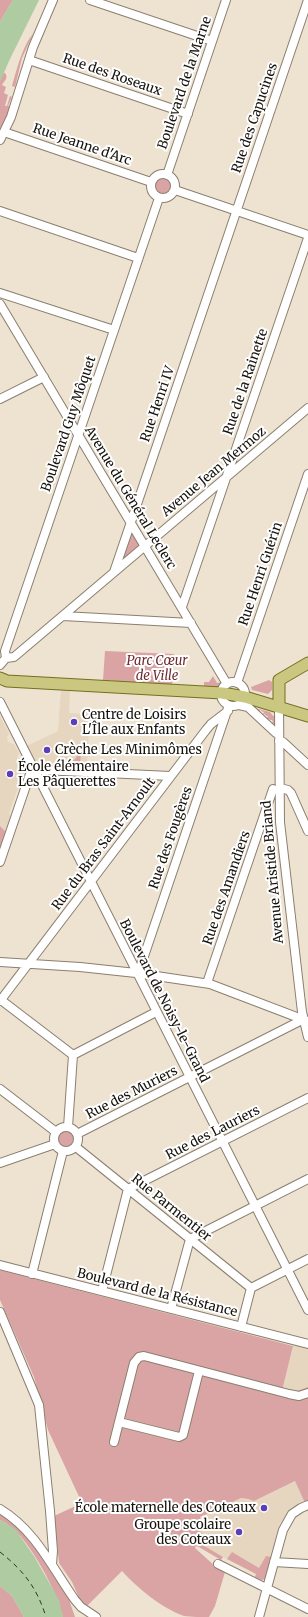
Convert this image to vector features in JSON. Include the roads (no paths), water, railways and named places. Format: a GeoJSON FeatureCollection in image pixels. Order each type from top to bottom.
{"type":"FeatureCollection","features":[{"type":"Feature","properties":{"kind":"main road","name":"Avenue Aristide Briand"},"geometry":{"type":"LineString","coordinates":[[279,707],[279,680],[308,663]]}},
{"type":"Feature","properties":{"kind":"main road"},"geometry":{"type":"LineString","coordinates":[[2,681],[224,689],[242,701],[279,707],[308,716]]}},
{"type":"Feature","properties":{"kind":"street"},"geometry":{"type":"LineString","coordinates":[[0,140],[11,118],[29,60],[53,0]]}},
{"type":"Feature","properties":{"kind":"street"},"geometry":{"type":"LineString","coordinates":[[90,0],[212,41]]}},
{"type":"Feature","properties":{"kind":"street","name":"Boulevard de la Marne"},"geometry":{"type":"LineString","coordinates":[[167,174],[226,0]]}},
{"type":"Feature","properties":{"kind":"street","name":"Rue des Capucines"},"geometry":{"type":"LineString","coordinates":[[225,244],[308,0]]}},
{"type":"Feature","properties":{"kind":"street","name":"Rue des Roseaux"},"geometry":{"type":"LineString","coordinates":[[29,60],[188,114]]}},
{"type":"Feature","properties":{"kind":"street","name":"Rue Jeanne d'Arc"},"geometry":{"type":"LineString","coordinates":[[4,132],[151,182]]}},
{"type":"Feature","properties":{"kind":"street"},"geometry":{"type":"LineString","coordinates":[[167,174],[173,179],[175,190],[167,198],[159,198],[153,193],[150,186],[151,182],[156,176],[167,174]]}},
{"type":"Feature","properties":{"kind":"street"},"geometry":{"type":"LineString","coordinates":[[175,190],[308,236]]}},
{"type":"Feature","properties":{"kind":"street","name":"Boulevard Guy Môquet"},"geometry":{"type":"LineString","coordinates":[[6,658],[5,651],[159,198]]}},
{"type":"Feature","properties":{"kind":"street"},"geometry":{"type":"LineString","coordinates":[[0,211],[138,258]]}},
{"type":"Feature","properties":{"kind":"street","name":"Rue de la Rainette"},"geometry":{"type":"LineString","coordinates":[[182,607],[308,236]]}},
{"type":"Feature","properties":{"kind":"street","name":"Rue Henri IV"},"geometry":{"type":"LineString","coordinates":[[114,572],[225,244]]}},
{"type":"Feature","properties":{"kind":"street"},"geometry":{"type":"LineString","coordinates":[[0,293],[114,330]]}},
{"type":"Feature","properties":{"kind":"street","name":"Avenue du Général Leclerc"},"geometry":{"type":"LineString","coordinates":[[0,304],[182,607],[224,689],[223,701],[228,708]]}},
{"type":"Feature","properties":{"kind":"street"},"geometry":{"type":"LineString","coordinates":[[0,399],[44,377]]}},
{"type":"Feature","properties":{"kind":"street","name":"Avenue Jean Mermoz"},"geometry":{"type":"LineString","coordinates":[[6,658],[14,657],[308,408]]}},
{"type":"Feature","properties":{"kind":"street","name":"Rue Henri Guérin"},"geometry":{"type":"LineString","coordinates":[[238,683],[308,474]]}},
{"type":"Feature","properties":{"kind":"street"},"geometry":{"type":"LineString","coordinates":[[63,616],[191,623]]}},
{"type":"Feature","properties":{"kind":"street"},"geometry":{"type":"LineString","coordinates":[[0,665],[6,658]]}},
{"type":"Feature","properties":{"kind":"street"},"geometry":{"type":"LineString","coordinates":[[224,689],[238,683],[243,687],[242,701],[308,765]]}},
{"type":"Feature","properties":{"kind":"street"},"geometry":{"type":"LineString","coordinates":[[228,708],[242,701]]}},
{"type":"Feature","properties":{"kind":"street","name":"Boulevard de Noisy-le-Grand"},"geometry":{"type":"LineString","coordinates":[[0,702],[308,1310]]}},
{"type":"Feature","properties":{"kind":"street","name":"Avenue Aristide Briand"},"geometry":{"type":"LineString","coordinates":[[279,707],[276,788],[280,801],[280,822],[308,1037]]}},
{"type":"Feature","properties":{"kind":"street","name":"Rue du Bras Saint-Arnoult"},"geometry":{"type":"LineString","coordinates":[[0,1000],[210,724],[228,708]]}},
{"type":"Feature","properties":{"kind":"street","name":"Rue des Fougères"},"geometry":{"type":"LineString","coordinates":[[136,973],[140,968],[228,708]]}},
{"type":"Feature","properties":{"kind":"street"},"geometry":{"type":"LineString","coordinates":[[0,862],[30,774],[34,771],[42,770],[170,776]]}},
{"type":"Feature","properties":{"kind":"street"},"geometry":{"type":"LineString","coordinates":[[276,788],[288,790],[291,793],[308,831]]}},
{"type":"Feature","properties":{"kind":"street","name":"Rue des Amandiers"},"geometry":{"type":"LineString","coordinates":[[207,983],[269,801],[276,788]]}},
{"type":"Feature","properties":{"kind":"street"},"geometry":{"type":"LineString","coordinates":[[269,801],[280,801]]}},
{"type":"Feature","properties":{"kind":"street"},"geometry":{"type":"LineString","coordinates":[[0,962],[136,973],[207,983],[306,1020]]}},
{"type":"Feature","properties":{"kind":"street"},"geometry":{"type":"LineString","coordinates":[[0,1000],[74,1055]]}},
{"type":"Feature","properties":{"kind":"street"},"geometry":{"type":"LineString","coordinates":[[74,1055],[156,1012]]}},
{"type":"Feature","properties":{"kind":"street","name":"Rue des Muriers"},"geometry":{"type":"LineString","coordinates":[[77,1134],[306,1020]]}},
{"type":"Feature","properties":{"kind":"street"},"geometry":{"type":"LineString","coordinates":[[68,1127],[74,1055]]}},
{"type":"Feature","properties":{"kind":"street"},"geometry":{"type":"LineString","coordinates":[[0,1089],[56,1132]]}},
{"type":"Feature","properties":{"kind":"street","name":"Rue des Lauriers"},"geometry":{"type":"LineString","coordinates":[[128,1189],[308,1098]]}},
{"type":"Feature","properties":{"kind":"street"},"geometry":{"type":"LineString","coordinates":[[68,1127],[74,1130],[77,1134],[78,1141],[76,1147],[70,1151],[63,1151],[58,1149],[54,1138],[56,1132],[61,1128],[68,1127]]}},
{"type":"Feature","properties":{"kind":"street"},"geometry":{"type":"LineString","coordinates":[[0,1163],[55,1144]]}},
{"type":"Feature","properties":{"kind":"street","name":"Rue Parmentier"},"geometry":{"type":"LineString","coordinates":[[76,1147],[252,1288]]}},
{"type":"Feature","properties":{"kind":"street"},"geometry":{"type":"LineString","coordinates":[[32,1274],[63,1151]]}},
{"type":"Feature","properties":{"kind":"street"},"geometry":{"type":"LineString","coordinates":[[171,1309],[190,1239],[308,1179]]}},
{"type":"Feature","properties":{"kind":"street"},"geometry":{"type":"LineString","coordinates":[[102,1291],[128,1189]]}},
{"type":"Feature","properties":{"kind":"street"},"geometry":{"type":"LineString","coordinates":[[242,1327],[252,1288],[308,1259]]}},
{"type":"Feature","properties":{"kind":"street","name":"Boulevard de la Résistance"},"geometry":{"type":"LineString","coordinates":[[0,1266],[308,1344]]}},
{"type":"Feature","properties":{"kind":"street"},"geometry":{"type":"LineString","coordinates":[[0,1312],[38,1405],[50,1511],[53,1551],[52,1564]]}},
{"type":"Feature","properties":{"kind":"street"},"geometry":{"type":"LineString","coordinates":[[114,1442],[134,1363],[139,1357],[144,1356],[289,1394],[299,1396],[308,1393]]}},
{"type":"Feature","properties":{"kind":"street"},"geometry":{"type":"LineString","coordinates":[[119,1422],[179,1437],[183,1434],[200,1371]]}},
{"type":"Feature","properties":{"kind":"street"},"geometry":{"type":"LineString","coordinates":[[259,1617],[283,1530],[288,1520],[296,1511],[308,1505]]}},
{"type":"Feature","properties":{"kind":"street"},"geometry":{"type":"LineString","coordinates":[[0,1508],[14,1518],[38,1542],[68,1590],[81,1607],[96,1617]]}},
{"type":"Feature","properties":{"kind":"street"},"geometry":{"type":"LineString","coordinates":[[274,1562],[308,1564]]}},
{"type":"Feature","properties":{"kind":"street"},"geometry":{"type":"LineString","coordinates":[[218,1564],[308,1609]]}},
{"type":"Feature","properties":{"kind":"place","name":"Centre de Loisirs L'Île aux Enfants"},"geometry":{"type":"Point","coordinates":[74,722]}},
{"type":"Feature","properties":{"kind":"place","name":"Crèche Les Minimômes"},"geometry":{"type":"Point","coordinates":[47,750]}},
{"type":"Feature","properties":{"kind":"place","name":"École élémentaire Les Pâquerettes"},"geometry":{"type":"Point","coordinates":[10,774]}},
{"type":"Feature","properties":{"kind":"place","name":"École maternelle des Coteaux"},"geometry":{"type":"Point","coordinates":[264,1508]}},
{"type":"Feature","properties":{"kind":"place","name":"Groupe scolaire des Coteaux"},"geometry":{"type":"Point","coordinates":[239,1532]}},
{"type":"Feature","properties":{"kind":"park label","name":"Parc Cœur de Ville"},"geometry":{"type":"Point","coordinates":[157,668]}}]}
